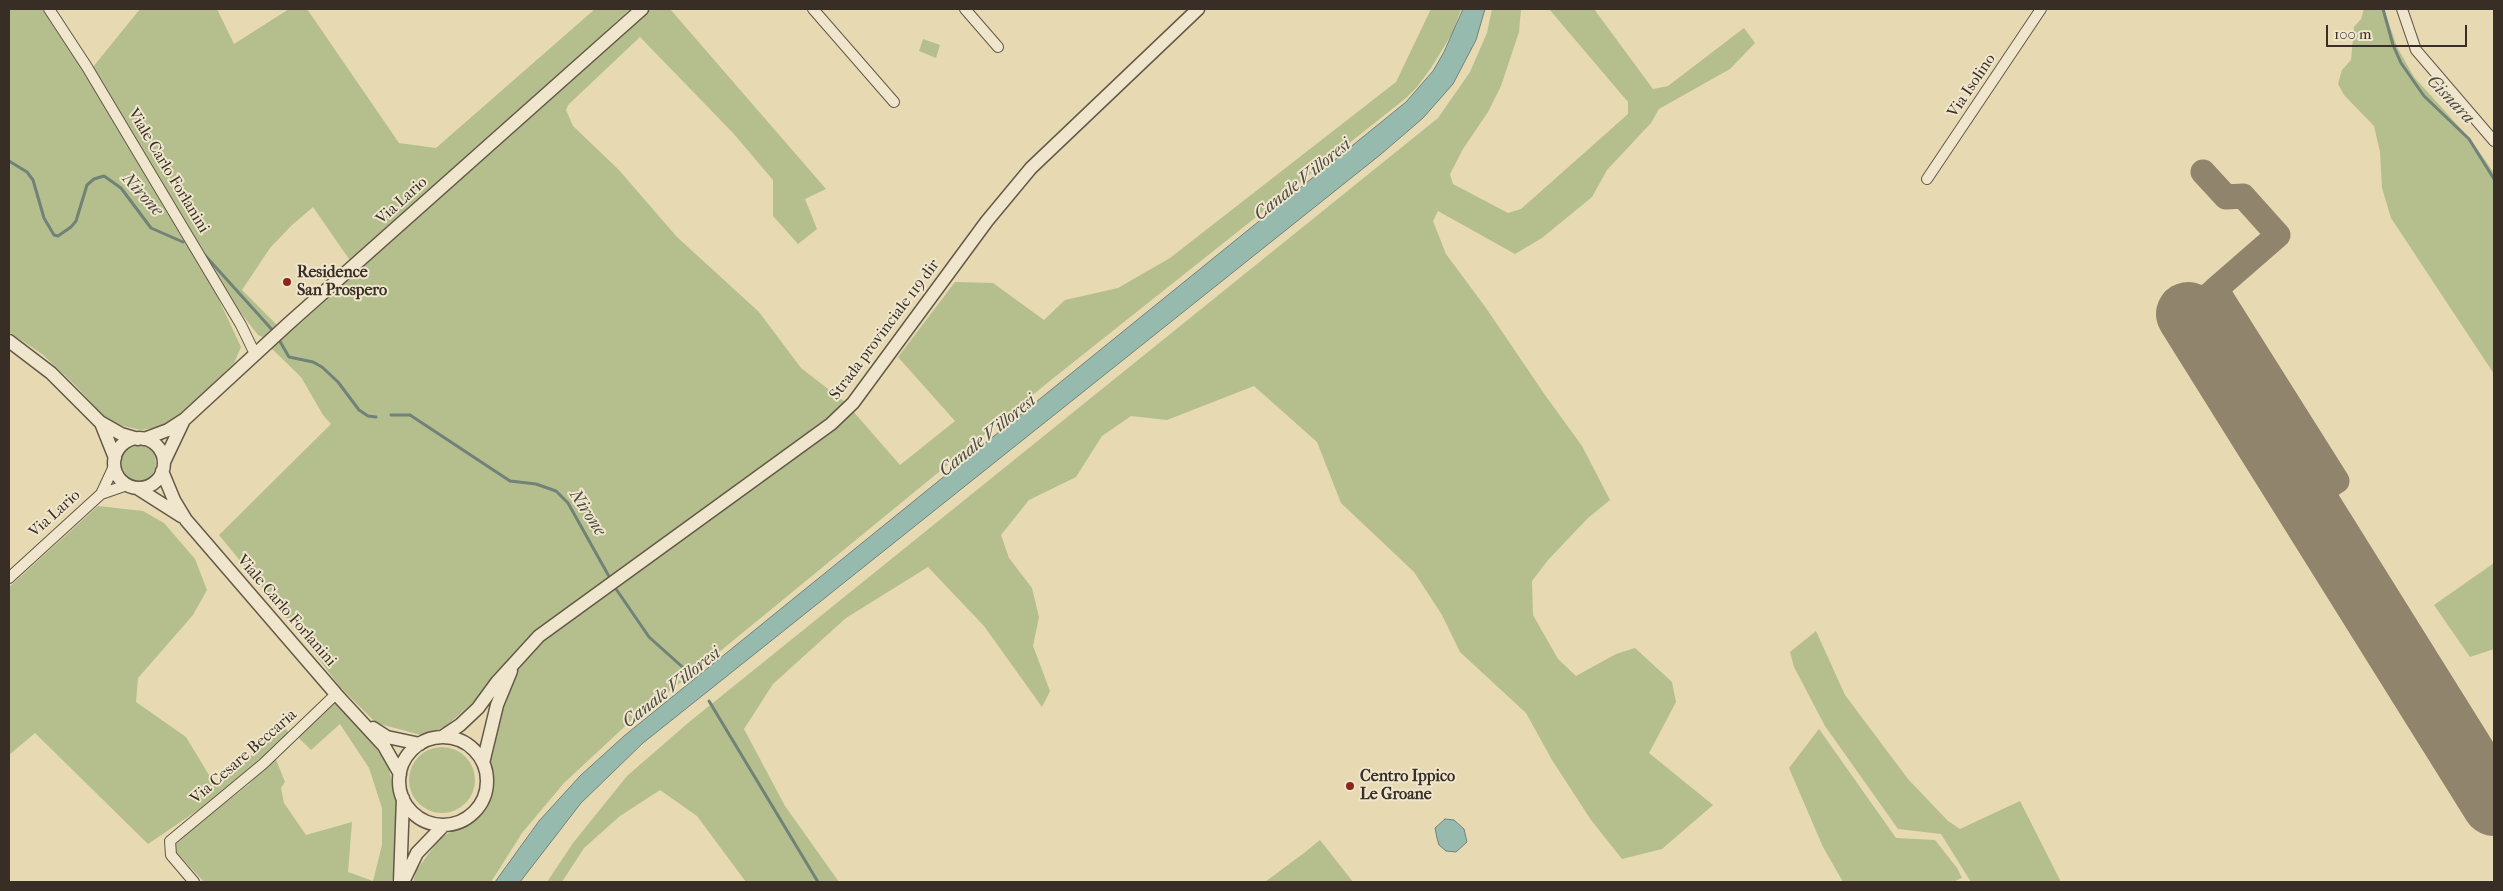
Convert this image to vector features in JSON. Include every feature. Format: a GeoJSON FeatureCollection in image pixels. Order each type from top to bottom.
{"type":"FeatureCollection","features":[{"type":"Feature","properties":{"kind":"street","name":"Viale Carlo Forlanini"},"geometry":{"type":"LineString","coordinates":[[49,9],[87,67],[236,317],[255,354]]}},
{"type":"Feature","properties":{"kind":"street","name":"Via Lario"},"geometry":{"type":"LineString","coordinates":[[141,439],[168,430],[184,419],[642,9]]}},
{"type":"Feature","properties":{"kind":"street"},"geometry":{"type":"LineString","coordinates":[[812,9],[894,102]]}},
{"type":"Feature","properties":{"kind":"street"},"geometry":{"type":"LineString","coordinates":[[965,9],[998,48]]}},
{"type":"Feature","properties":{"kind":"street","name":"Strada provinciale 119 dir"},"geometry":{"type":"LineString","coordinates":[[442,737],[460,725],[478,708],[497,682],[539,636],[836,419],[853,403],[1010,192],[1037,162],[1198,9]]}},
{"type":"Feature","properties":{"kind":"street","name":"Via Isolino"},"geometry":{"type":"LineString","coordinates":[[1927,179],[2041,9]]}},
{"type":"Feature","properties":{"kind":"street"},"geometry":{"type":"LineString","coordinates":[[2402,9],[2416,50],[2494,141]]}},
{"type":"Feature","properties":{"kind":"street"},"geometry":{"type":"LineString","coordinates":[[9,341],[51,373],[100,422],[121,434],[141,439],[160,450],[163,466],[156,482],[144,488],[132,487],[120,480],[100,422]]}},
{"type":"Feature","properties":{"kind":"street","name":"Via Lario"},"geometry":{"type":"LineString","coordinates":[[163,466],[184,419]]}},
{"type":"Feature","properties":{"kind":"street"},"geometry":{"type":"LineString","coordinates":[[115,462],[123,444],[141,439]]}},
{"type":"Feature","properties":{"kind":"street","name":"Via Lario"},"geometry":{"type":"LineString","coordinates":[[9,578],[101,494],[115,462]]}},
{"type":"Feature","properties":{"kind":"street","name":"Viale Carlo Forlanini"},"geometry":{"type":"LineString","coordinates":[[163,466],[174,500],[186,520],[336,694],[384,746],[400,774]]}},
{"type":"Feature","properties":{"kind":"street","name":"Viale Carlo Forlanini"},"geometry":{"type":"LineString","coordinates":[[132,487],[186,520]]}},
{"type":"Feature","properties":{"kind":"street","name":"Via Lario"},"geometry":{"type":"LineString","coordinates":[[101,494],[132,487]]}},
{"type":"Feature","properties":{"kind":"street","name":"Strada provinciale 119 dir"},"geometry":{"type":"LineString","coordinates":[[483,763],[497,705],[513,666]]}},
{"type":"Feature","properties":{"kind":"street","name":"Via Cesare Beccaria"},"geometry":{"type":"LineString","coordinates":[[194,882],[171,855],[170,841],[263,764],[336,694]]}},
{"type":"Feature","properties":{"kind":"street","name":"Viale Carlo Forlanini"},"geometry":{"type":"LineString","coordinates":[[363,722],[387,737],[420,744]]}},
{"type":"Feature","properties":{"kind":"street"},"geometry":{"type":"LineString","coordinates":[[402,882],[403,798],[400,774],[405,760],[420,744],[442,737],[459,740],[467,744],[483,763],[486,788],[480,804],[468,817],[444,824],[435,824],[419,818],[403,798]]}},
{"type":"Feature","properties":{"kind":"street"},"geometry":{"type":"LineString","coordinates":[[402,882],[418,853],[444,824]]}},
{"type":"Feature","properties":{"kind":"green space"},"geometry":{"type":"Polygon","coordinates":[[[9,9],[46,9],[83,65],[93,67],[140,9],[217,9],[234,44],[289,9],[307,9],[399,143],[436,148],[595,9],[630,9],[417,205],[351,262],[313,207],[270,248],[242,290],[278,326],[265,338],[258,335],[227,295],[219,300],[241,347],[234,363],[179,417],[159,427],[141,430],[110,423],[75,385],[42,354],[9,332],[9,9]]]}},
{"type":"Feature","properties":{"kind":"green space"},"geometry":{"type":"Polygon","coordinates":[[[649,9],[670,9],[826,189],[805,199],[817,229],[798,244],[773,216],[773,180],[733,133],[640,37],[568,105],[566,110],[573,126],[619,170],[677,237],[759,312],[801,368],[845,402],[900,465],[955,421],[898,357],[955,282],[993,283],[1044,320],[1065,300],[1118,288],[1170,258],[1396,82],[1431,9],[1461,9],[1453,32],[1431,68],[1406,98],[1051,380],[696,671],[635,717],[564,783],[522,833],[491,882],[413,882],[416,871],[440,838],[479,816],[486,803],[492,784],[489,765],[504,700],[519,672],[506,663],[480,696],[445,727],[421,735],[376,723],[340,687],[300,634],[219,535],[331,424],[323,415],[301,377],[270,347],[301,323],[649,9]]]}},
{"type":"Feature","properties":{"kind":"green space"},"geometry":{"type":"Polygon","coordinates":[[[1492,9],[1521,9],[1519,32],[1501,86],[1488,112],[1463,149],[1450,174],[1453,184],[1508,213],[1521,209],[1628,114],[1628,102],[1549,9],[1594,9],[1653,89],[1668,86],[1744,28],[1755,43],[1730,69],[1659,109],[1651,123],[1607,170],[1592,197],[1542,238],[1515,254],[1438,211],[1433,221],[1446,254],[1582,446],[1610,500],[1588,518],[1548,560],[1532,581],[1533,615],[1558,659],[1576,676],[1616,654],[1635,648],[1672,682],[1676,702],[1649,753],[1713,805],[1662,849],[1622,859],[1591,820],[1552,760],[1526,713],[1460,652],[1442,615],[1414,572],[1341,503],[1317,442],[1254,386],[1167,420],[1131,416],[1102,436],[1076,477],[1029,500],[1001,535],[1009,558],[1032,588],[1039,617],[1033,646],[1050,691],[1042,707],[984,626],[928,567],[846,618],[773,684],[744,729],[785,806],[839,882],[746,882],[697,816],[660,790],[620,816],[584,848],[562,882],[547,882],[573,843],[627,776],[688,723],[1438,118],[1470,72],[1487,33],[1492,9]]]}},
{"type":"Feature","properties":{"kind":"green space"},"geometry":{"type":"Polygon","coordinates":[[[2364,9],[2384,9],[2397,47],[2414,77],[2471,140],[2494,173],[2494,374],[2391,218],[2382,188],[2380,152],[2374,126],[2344,95],[2338,84],[2342,70],[2351,60],[2354,27],[2361,19],[2364,9]]]}},
{"type":"Feature","properties":{"kind":"green space"},"geometry":{"type":"Polygon","coordinates":[[[923,39],[940,45],[936,58],[919,51],[923,39]]]}},
{"type":"Feature","properties":{"kind":"green space"},"geometry":{"type":"Polygon","coordinates":[[[138,445],[150,451],[156,463],[150,475],[138,481],[126,475],[120,463],[126,451],[138,445]]]}},
{"type":"Feature","properties":{"kind":"green space"},"geometry":{"type":"Polygon","coordinates":[[[98,506],[143,511],[164,523],[195,559],[207,590],[193,615],[138,678],[136,702],[186,737],[215,785],[265,743],[283,725],[290,734],[210,802],[148,844],[35,733],[9,755],[9,587],[98,506]]]}},
{"type":"Feature","properties":{"kind":"green space"},"geometry":{"type":"Polygon","coordinates":[[[2494,563],[2494,649],[2470,657],[2434,605],[2494,563]]]}},
{"type":"Feature","properties":{"kind":"green space"},"geometry":{"type":"Polygon","coordinates":[[[1816,631],[1845,695],[1908,779],[1948,821],[1960,829],[2020,801],[2061,882],[1971,882],[1941,834],[1898,829],[1825,726],[1794,667],[1790,652],[1816,631]]]}},
{"type":"Feature","properties":{"kind":"green space"},"geometry":{"type":"Polygon","coordinates":[[[334,701],[374,745],[388,766],[396,797],[396,860],[392,882],[204,882],[175,851],[175,842],[248,785],[275,757],[285,782],[281,788],[284,803],[306,835],[352,822],[348,872],[373,881],[382,845],[382,808],[369,768],[340,724],[311,750],[298,737],[334,701]]]}},
{"type":"Feature","properties":{"kind":"green space"},"geometry":{"type":"Polygon","coordinates":[[[1819,729],[1896,838],[1935,840],[1957,868],[1962,878],[1953,882],[1843,882],[1823,847],[1789,768],[1819,729]]]}},
{"type":"Feature","properties":{"kind":"green space"},"geometry":{"type":"Polygon","coordinates":[[[442,747],[455,749],[465,757],[473,767],[475,780],[473,793],[465,803],[455,811],[442,813],[429,811],[419,803],[411,793],[409,780],[411,767],[419,757],[429,749],[442,747]]]}},
{"type":"Feature","properties":{"kind":"green space"},"geometry":{"type":"Polygon","coordinates":[[[1320,840],[1353,882],[1265,882],[1304,853],[1320,840]]]}},
{"type":"Feature","properties":{"kind":"water","name":"Canale Villoresi"},"geometry":{"type":"Polygon","coordinates":[[[1463,9],[1485,9],[1476,40],[1453,84],[1423,118],[1380,155],[643,743],[581,803],[520,882],[495,882],[539,821],[580,776],[624,736],[1406,102],[1433,71],[1444,52],[1463,9]]]}},
{"type":"Feature","properties":{"kind":"water"},"geometry":{"type":"Polygon","coordinates":[[[1445,819],[1454,820],[1464,829],[1467,842],[1456,852],[1446,851],[1439,845],[1435,828],[1445,819]]]}},
{"type":"Feature","properties":{"kind":"waterway","name":"Cisnara"},"geometry":{"type":"LineString","coordinates":[[2383,9],[2393,45],[2401,63],[2424,96],[2469,139],[2494,179]]}},
{"type":"Feature","properties":{"kind":"waterway","name":"Nirone"},"geometry":{"type":"LineString","coordinates":[[9,161],[27,172],[33,180],[44,218],[54,235],[58,236],[71,227],[76,221],[87,185],[94,179],[104,176],[121,188],[151,228],[183,242]]}},
{"type":"Feature","properties":{"kind":"waterway","name":"Nirone"},"geometry":{"type":"LineString","coordinates":[[202,252],[275,333]]}},
{"type":"Feature","properties":{"kind":"waterway","name":"Nirone"},"geometry":{"type":"LineString","coordinates":[[278,338],[289,357],[313,362],[322,367],[338,382],[359,410],[368,416],[376,417]]}},
{"type":"Feature","properties":{"kind":"waterway","name":"Nirone"},"geometry":{"type":"LineString","coordinates":[[391,415],[410,415],[510,481],[536,484],[556,491],[568,503],[611,580]]}},
{"type":"Feature","properties":{"kind":"waterway","name":"Nirone"},"geometry":{"type":"LineString","coordinates":[[614,586],[649,637],[688,672]]}},
{"type":"Feature","properties":{"kind":"waterway","name":"Nirone"},"geometry":{"type":"LineString","coordinates":[[709,701],[818,882]]}},
{"type":"Feature","properties":{"kind":"taxiway"},"geometry":{"type":"LineString","coordinates":[[2203,172],[2226,197],[2243,196],[2278,235],[2216,289]]}},
{"type":"Feature","properties":{"kind":"taxiway"},"geometry":{"type":"LineString","coordinates":[[2188,314],[2216,289],[2337,481],[2304,502]]}},
{"type":"Feature","properties":{"kind":"runway"},"geometry":{"type":"LineString","coordinates":[[2188,314],[2494,804]]}},
{"type":"Feature","properties":{"kind":"place","name":"Residence San Prospero"},"geometry":{"type":"Point","coordinates":[287,282]}},
{"type":"Feature","properties":{"kind":"place","name":"Centro Ippico Le Groane"},"geometry":{"type":"Point","coordinates":[1350,786]}}]}
